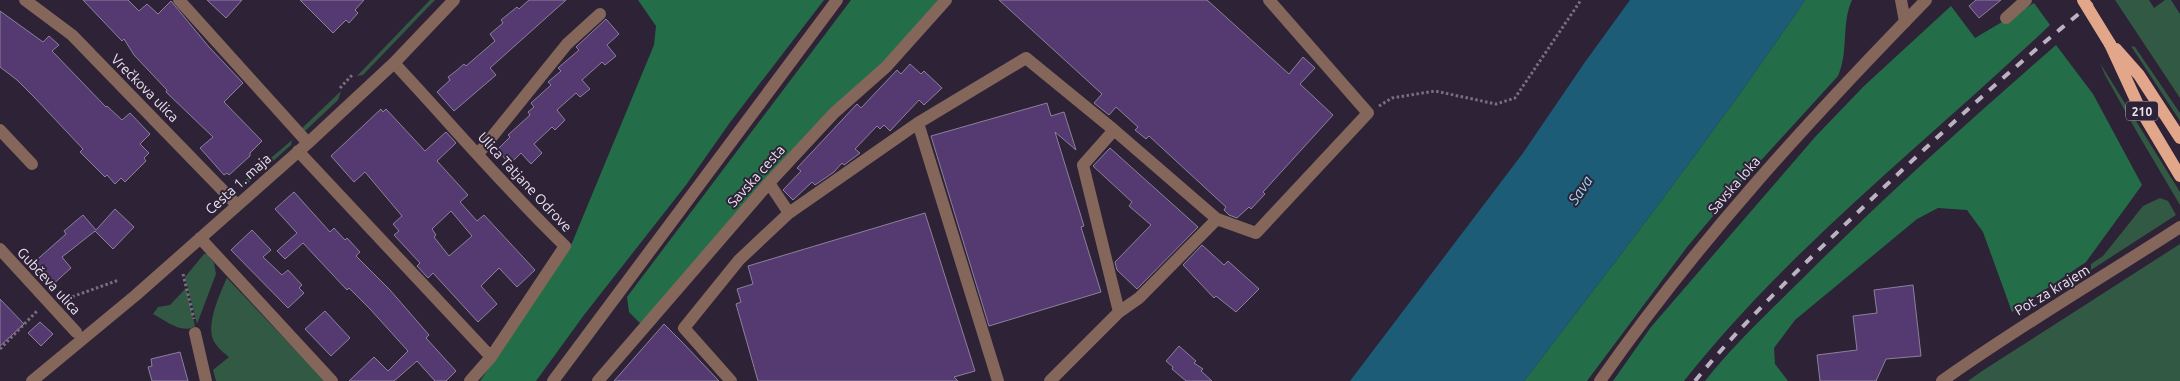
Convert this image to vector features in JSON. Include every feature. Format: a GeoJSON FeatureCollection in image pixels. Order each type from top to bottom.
{"type":"FeatureCollection","features":[{"type":"Feature","properties":{"kind":"main road","name":"210"},"geometry":{"type":"LineString","coordinates":[[2083,0],[2110,44],[2140,109],[2180,176]]}},
{"type":"Feature","properties":{"kind":"main road","name":"210"},"geometry":{"type":"LineString","coordinates":[[2110,44],[2139,75],[2180,138]]}},
{"type":"Feature","properties":{"kind":"street","name":"Vrečkova ulica"},"geometry":{"type":"LineString","coordinates":[[25,0],[72,35],[237,205]]}},
{"type":"Feature","properties":{"kind":"street"},"geometry":{"type":"LineString","coordinates":[[179,0],[303,147],[491,357]]}},
{"type":"Feature","properties":{"kind":"street","name":"Cesta 1. maja"},"geometry":{"type":"LineString","coordinates":[[32,381],[83,340],[303,147],[394,63],[454,0]]}},
{"type":"Feature","properties":{"kind":"street"},"geometry":{"type":"LineString","coordinates":[[552,381],[837,0]]}},
{"type":"Feature","properties":{"kind":"street","name":"Savska cesta"},"geometry":{"type":"LineString","coordinates":[[599,381],[769,183],[834,113],[886,68],[946,0]]}},
{"type":"Feature","properties":{"kind":"street"},"geometry":{"type":"LineString","coordinates":[[731,381],[684,328],[739,260],[789,213],[918,123],[1026,58],[1114,130],[1217,220],[1256,233],[1368,113],[1268,0]]}},
{"type":"Feature","properties":{"kind":"street"},"geometry":{"type":"LineString","coordinates":[[1901,0],[1905,22]]}},
{"type":"Feature","properties":{"kind":"street","name":"Savska loka"},"geometry":{"type":"LineString","coordinates":[[1600,381],[1677,275],[1723,220],[1794,138],[1926,0]]}},
{"type":"Feature","properties":{"kind":"street"},"geometry":{"type":"LineString","coordinates":[[2006,18],[2026,0]]}},
{"type":"Feature","properties":{"kind":"street"},"geometry":{"type":"LineString","coordinates":[[478,154],[567,44],[600,14]]}},
{"type":"Feature","properties":{"kind":"street","name":"Ulica Tatjane Odrove"},"geometry":{"type":"LineString","coordinates":[[394,63],[478,154],[520,203],[565,246],[491,357],[470,381]]}},
{"type":"Feature","properties":{"kind":"street"},"geometry":{"type":"LineString","coordinates":[[918,123],[998,381]]}},
{"type":"Feature","properties":{"kind":"street"},"geometry":{"type":"LineString","coordinates":[[0,130],[32,164]]}},
{"type":"Feature","properties":{"kind":"street"},"geometry":{"type":"LineString","coordinates":[[1114,130],[1083,165],[1119,312]]}},
{"type":"Feature","properties":{"kind":"street"},"geometry":{"type":"LineString","coordinates":[[769,183],[789,213]]}},
{"type":"Feature","properties":{"kind":"street"},"geometry":{"type":"LineString","coordinates":[[1050,381],[1119,312],[1139,298],[1217,220]]}},
{"type":"Feature","properties":{"kind":"street","name":"Pot za krajem"},"geometry":{"type":"LineString","coordinates":[[1942,381],[2047,309],[2092,284],[2180,228]]}},
{"type":"Feature","properties":{"kind":"street"},"geometry":{"type":"LineString","coordinates":[[200,238],[332,381]]}},
{"type":"Feature","properties":{"kind":"street","name":"Gubčeva ulica"},"geometry":{"type":"LineString","coordinates":[[0,249],[76,332]]}},
{"type":"Feature","properties":{"kind":"street"},"geometry":{"type":"LineString","coordinates":[[195,329],[206,381]]}},
{"type":"Feature","properties":{"kind":"path"},"geometry":{"type":"LineString","coordinates":[[1368,113],[1392,98],[1435,91],[1496,104],[1516,98],[1581,0]]}},
{"type":"Feature","properties":{"kind":"path"},"geometry":{"type":"LineString","coordinates":[[340,88],[353,74]]}},
{"type":"Feature","properties":{"kind":"path"},"geometry":{"type":"LineString","coordinates":[[183,274],[195,329]]}},
{"type":"Feature","properties":{"kind":"path"},"geometry":{"type":"LineString","coordinates":[[0,349],[49,302],[120,280]]}},
{"type":"Feature","properties":{"kind":"green space"},"geometry":{"type":"Polygon","coordinates":[[[430,0],[435,0],[363,75],[357,76],[430,0]]]}},
{"type":"Feature","properties":{"kind":"green space"},"geometry":{"type":"Polygon","coordinates":[[[638,0],[824,0],[731,121],[686,185],[584,315],[536,381],[480,381],[572,243],[654,45],[656,26],[638,0]]]}},
{"type":"Feature","properties":{"kind":"green space"},"geometry":{"type":"Polygon","coordinates":[[[851,0],[940,0],[642,325],[629,312],[627,297],[851,0]]]}},
{"type":"Feature","properties":{"kind":"green space"},"geometry":{"type":"Polygon","coordinates":[[[1805,0],[1852,0],[1838,76],[1745,178],[1687,247],[1587,381],[1524,381],[1632,240],[1805,0]]]}},
{"type":"Feature","properties":{"kind":"green space"},"geometry":{"type":"Polygon","coordinates":[[[2115,0],[2149,0],[2154,8],[2165,0],[2171,0],[2180,14],[2180,98],[2115,0]]]}},
{"type":"Feature","properties":{"kind":"green space"},"geometry":{"type":"Polygon","coordinates":[[[2034,3],[2050,25],[1814,240],[1725,332],[1684,381],[1613,381],[1651,327],[1816,136],[1864,86],[1951,6],[1975,38],[2034,3]]]}},
{"type":"Feature","properties":{"kind":"green space"},"geometry":{"type":"Polygon","coordinates":[[[2056,45],[2093,94],[2142,185],[2086,262],[2012,312],[1983,232],[1967,210],[1938,208],[1917,219],[1795,320],[1774,348],[1775,364],[1788,381],[1705,381],[1752,328],[1895,189],[2056,45]]]}},
{"type":"Feature","properties":{"kind":"green space"},"geometry":{"type":"Polygon","coordinates":[[[2131,46],[2135,47],[2180,113],[2180,121],[2131,46]]]}},
{"type":"Feature","properties":{"kind":"green space"},"geometry":{"type":"Polygon","coordinates":[[[2100,63],[2180,192],[2180,205],[2138,134],[2100,63]]]}},
{"type":"Feature","properties":{"kind":"green space"},"geometry":{"type":"Polygon","coordinates":[[[341,91],[338,100],[304,132],[300,130],[341,91]]]}},
{"type":"Feature","properties":{"kind":"green space"},"geometry":{"type":"Polygon","coordinates":[[[292,140],[291,145],[246,185],[243,185],[243,182],[292,140]]]}},
{"type":"Feature","properties":{"kind":"green space"},"geometry":{"type":"Polygon","coordinates":[[[2160,198],[2168,201],[2176,215],[2091,270],[2091,264],[2103,256],[2143,206],[2160,198]]]}},
{"type":"Feature","properties":{"kind":"green space"},"geometry":{"type":"Polygon","coordinates":[[[2180,244],[2180,381],[1968,381],[1982,371],[2180,244]]]}},
{"type":"Feature","properties":{"kind":"green space"},"geometry":{"type":"Polygon","coordinates":[[[204,254],[207,254],[214,263],[216,274],[197,324],[185,277],[204,254]]]}},
{"type":"Feature","properties":{"kind":"green space"},"geometry":{"type":"Polygon","coordinates":[[[227,278],[325,381],[216,381],[213,370],[229,357],[215,343],[211,329],[214,310],[227,278]]]}},
{"type":"Feature","properties":{"kind":"green space"},"geometry":{"type":"Polygon","coordinates":[[[186,288],[195,326],[185,329],[179,328],[153,314],[158,307],[170,305],[186,288]]]}},
{"type":"Feature","properties":{"kind":"water","name":"Sava"},"geometry":{"type":"Polygon","coordinates":[[[1630,0],[1805,0],[1632,240],[1524,381],[1350,381],[1523,153],[1630,0]]]}},
{"type":"Feature","properties":{"kind":"building"},"geometry":{"type":"Polygon","coordinates":[[[83,0],[128,0],[139,11],[147,4],[158,14],[171,1],[209,47],[243,83],[224,102],[262,141],[250,153],[250,156],[229,175],[227,173],[224,175],[200,148],[213,137],[166,92],[167,90],[134,55],[124,39],[122,41],[83,0]]]}},
{"type":"Feature","properties":{"kind":"building"},"geometry":{"type":"Polygon","coordinates":[[[207,0],[242,0],[226,18],[207,0]]]}},
{"type":"Feature","properties":{"kind":"building"},"geometry":{"type":"Polygon","coordinates":[[[300,0],[364,0],[355,10],[358,13],[349,23],[346,20],[333,33],[300,0]]]}},
{"type":"Feature","properties":{"kind":"building"},"geometry":{"type":"Polygon","coordinates":[[[529,0],[566,0],[490,68],[496,75],[454,111],[437,92],[450,80],[448,77],[464,64],[466,66],[495,41],[490,34],[503,23],[501,20],[517,7],[519,9],[529,0]]]}},
{"type":"Feature","properties":{"kind":"building"},"geometry":{"type":"Polygon","coordinates":[[[999,0],[1207,0],[1289,74],[1303,57],[1315,68],[1300,84],[1333,115],[1263,192],[1265,194],[1251,209],[1249,207],[1237,218],[1229,215],[1224,210],[1226,207],[1149,136],[1146,139],[1135,130],[1138,127],[1116,107],[1109,115],[1094,103],[1102,94],[999,0]]]}},
{"type":"Feature","properties":{"kind":"building"},"geometry":{"type":"Polygon","coordinates":[[[1976,0],[2001,0],[1979,18],[1969,6],[1976,0]]]}},
{"type":"Feature","properties":{"kind":"building"},"geometry":{"type":"Polygon","coordinates":[[[0,11],[43,42],[49,36],[59,45],[52,51],[106,107],[122,120],[130,113],[150,134],[140,144],[149,153],[144,158],[146,161],[125,182],[121,178],[115,184],[107,175],[105,177],[80,152],[83,149],[35,98],[17,80],[0,67],[0,11]]]}},
{"type":"Feature","properties":{"kind":"building"},"geometry":{"type":"Polygon","coordinates":[[[606,19],[619,34],[607,45],[616,56],[605,65],[602,62],[582,80],[590,89],[580,97],[576,93],[557,110],[565,120],[555,130],[552,127],[534,144],[542,153],[531,164],[521,153],[510,164],[497,150],[510,137],[508,135],[530,115],[528,112],[534,107],[531,103],[551,85],[548,82],[561,71],[558,68],[579,50],[576,47],[606,19]]]}},
{"type":"Feature","properties":{"kind":"building"},"geometry":{"type":"Polygon","coordinates":[[[910,64],[921,74],[924,71],[942,88],[924,105],[919,100],[890,131],[884,125],[880,129],[877,126],[855,149],[860,153],[844,165],[842,163],[834,172],[815,185],[812,182],[793,200],[783,190],[801,171],[797,168],[857,104],[861,108],[897,70],[901,74],[910,64]]]}},
{"type":"Feature","properties":{"kind":"building"},"geometry":{"type":"Polygon","coordinates":[[[1047,103],[1051,116],[1064,112],[1076,150],[1055,132],[1084,226],[1081,227],[1101,292],[989,326],[931,136],[1047,103]]]}},
{"type":"Feature","properties":{"kind":"building"},"geometry":{"type":"Polygon","coordinates":[[[381,109],[383,112],[386,109],[425,151],[446,132],[456,143],[437,161],[468,195],[460,202],[477,221],[484,215],[535,270],[517,287],[499,268],[481,286],[497,304],[478,322],[433,273],[428,278],[417,266],[420,263],[394,235],[399,231],[393,224],[402,216],[365,172],[354,182],[331,156],[381,109]],[[451,211],[432,229],[436,235],[434,237],[449,256],[472,236],[451,211]]]}},
{"type":"Feature","properties":{"kind":"building"},"geometry":{"type":"Polygon","coordinates":[[[1110,148],[1198,227],[1137,289],[1117,270],[1115,262],[1151,225],[1129,206],[1132,202],[1093,166],[1110,148]]]}},
{"type":"Feature","properties":{"kind":"building"},"geometry":{"type":"Polygon","coordinates":[[[294,192],[330,232],[334,228],[345,240],[347,238],[360,252],[356,256],[390,290],[429,335],[426,338],[456,371],[446,381],[435,381],[417,361],[394,381],[349,381],[374,357],[388,371],[408,351],[370,309],[349,288],[347,290],[303,243],[285,259],[277,251],[297,233],[275,209],[294,192]]]}},
{"type":"Feature","properties":{"kind":"building"},"geometry":{"type":"Polygon","coordinates":[[[115,209],[134,227],[113,249],[95,231],[62,257],[71,268],[51,286],[32,264],[66,234],[64,231],[83,215],[96,230],[115,209]]]}},
{"type":"Feature","properties":{"kind":"building"},"geometry":{"type":"Polygon","coordinates":[[[925,213],[975,371],[954,377],[958,381],[758,381],[736,304],[741,302],[737,289],[753,284],[748,266],[925,213]]]}},
{"type":"Feature","properties":{"kind":"building"},"geometry":{"type":"Polygon","coordinates":[[[252,230],[271,250],[263,257],[282,275],[288,270],[302,285],[299,288],[304,293],[288,308],[231,250],[252,230]]]}},
{"type":"Feature","properties":{"kind":"building"},"geometry":{"type":"Polygon","coordinates":[[[1202,245],[1224,265],[1228,261],[1259,289],[1236,312],[1216,296],[1214,298],[1183,265],[1202,245]]]}},
{"type":"Feature","properties":{"kind":"building"},"geometry":{"type":"Polygon","coordinates":[[[1913,285],[1921,356],[1886,359],[1876,381],[1820,381],[1817,355],[1857,350],[1853,316],[1877,313],[1874,290],[1913,285]]]}},
{"type":"Feature","properties":{"kind":"building"},"geometry":{"type":"Polygon","coordinates":[[[0,299],[24,324],[0,346],[0,299]]]}},
{"type":"Feature","properties":{"kind":"building"},"geometry":{"type":"Polygon","coordinates":[[[325,311],[350,338],[331,356],[305,329],[325,311]]]}},
{"type":"Feature","properties":{"kind":"building"},"geometry":{"type":"Polygon","coordinates":[[[40,322],[53,334],[41,346],[28,333],[40,322]]]}},
{"type":"Feature","properties":{"kind":"building"},"geometry":{"type":"Polygon","coordinates":[[[664,324],[683,343],[719,381],[614,381],[664,324]]]}},
{"type":"Feature","properties":{"kind":"building"},"geometry":{"type":"Polygon","coordinates":[[[1179,346],[1196,361],[1194,363],[1203,369],[1201,371],[1212,381],[1186,381],[1172,369],[1173,367],[1166,361],[1179,346]]]}},
{"type":"Feature","properties":{"kind":"building"},"geometry":{"type":"Polygon","coordinates":[[[180,352],[188,381],[152,381],[148,367],[152,366],[151,359],[180,352]]]}},
{"type":"Feature","properties":{"kind":"railway"},"geometry":{"type":"LineString","coordinates":[[1695,381],[1773,295],[1884,187],[2003,78],[2096,0]]}}]}
